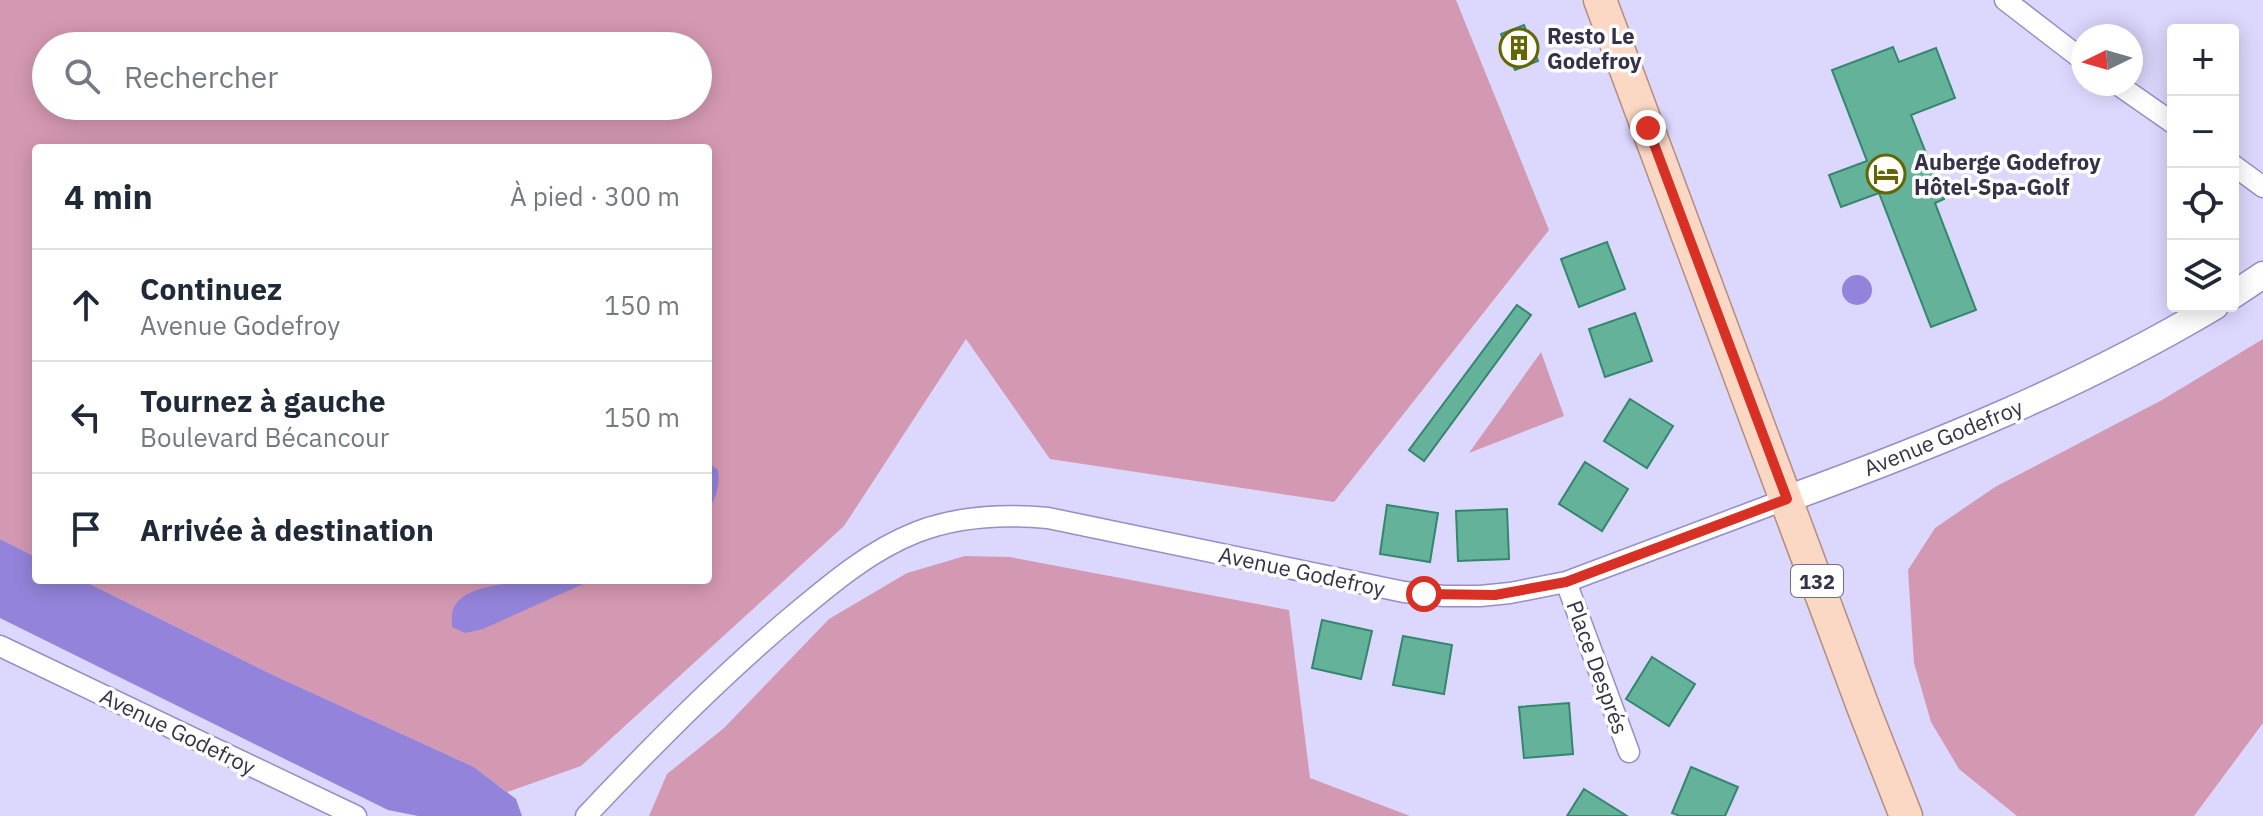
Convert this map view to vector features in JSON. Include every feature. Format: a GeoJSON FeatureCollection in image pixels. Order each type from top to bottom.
{"type":"FeatureCollection","features":[{"type":"Feature","properties":{"kind":"main road","name":"132"},"geometry":{"type":"LineString","coordinates":[[1600,0],[1906,816]]}},
{"type":"Feature","properties":{"kind":"street"},"geometry":{"type":"LineString","coordinates":[[2005,0],[2071,51]]}},
{"type":"Feature","properties":{"kind":"street"},"geometry":{"type":"LineString","coordinates":[[2134,96],[2167,119]]}},
{"type":"Feature","properties":{"kind":"street"},"geometry":{"type":"LineString","coordinates":[[2237,168],[2263,187]]}},
{"type":"Feature","properties":{"kind":"street"},"geometry":{"type":"LineString","coordinates":[[2239,291],[2263,275]]}},
{"type":"Feature","properties":{"kind":"street","name":"Avenue Godefroy"},"geometry":{"type":"LineString","coordinates":[[586,816],[700,698],[811,601],[886,546],[914,533],[989,517],[1048,518],[1352,582],[1434,595],[1495,595],[1566,582],[1945,437],[2123,358],[2204,312]]}},
{"type":"Feature","properties":{"kind":"street","name":"Place Després"},"geometry":{"type":"LineString","coordinates":[[1566,582],[1629,752]]}},
{"type":"Feature","properties":{"kind":"street","name":"Avenue Godefroy"},"geometry":{"type":"LineString","coordinates":[[0,646],[356,816]]}},
{"type":"Feature","properties":{"kind":"shaded area"},"geometry":{"type":"Polygon","coordinates":[[[0,0],[1456,0],[1549,230],[1334,502],[1050,459],[966,339],[844,526],[581,766],[507,792],[474,767],[271,674],[90,584],[712,584],[712,144],[32,144],[32,555],[0,539],[0,0]]]}},
{"type":"Feature","properties":{"kind":"shaded area"},"geometry":{"type":"Polygon","coordinates":[[[1857,275],[1868,279],[1872,290],[1868,301],[1857,305],[1846,301],[1842,290],[1846,279],[1857,275]]]}},
{"type":"Feature","properties":{"kind":"shaded area"},"geometry":{"type":"Polygon","coordinates":[[[2263,339],[2263,723],[2194,816],[2017,816],[1959,769],[1931,722],[1914,663],[1908,570],[1935,528],[1995,487],[2162,400],[2263,339]]]}},
{"type":"Feature","properties":{"kind":"shaded area"},"geometry":{"type":"Polygon","coordinates":[[[1541,352],[1564,416],[1469,453],[1541,352]]]}},
{"type":"Feature","properties":{"kind":"shaded area"},"geometry":{"type":"Polygon","coordinates":[[[712,465],[718,470],[716,496],[712,502],[712,465]]]}},
{"type":"Feature","properties":{"kind":"shaded area"},"geometry":{"type":"Polygon","coordinates":[[[0,539],[32,555],[32,584],[90,584],[271,674],[474,767],[516,799],[522,816],[418,816],[388,810],[0,618],[0,539]]]}},
{"type":"Feature","properties":{"kind":"shaded area"},"geometry":{"type":"Polygon","coordinates":[[[965,556],[1010,557],[1289,610],[1310,778],[1410,816],[649,816],[667,774],[724,728],[829,619],[907,573],[965,556]]]}},
{"type":"Feature","properties":{"kind":"shaded area"},"geometry":{"type":"Polygon","coordinates":[[[583,584],[483,629],[465,633],[452,627],[454,607],[460,599],[492,586],[583,584]]]}},
{"type":"Feature","properties":{"kind":"building","name":"Resto Le Godefroy"},"geometry":{"type":"Polygon","coordinates":[[[1524,25],[1538,61],[1515,70],[1501,34],[1524,25]]]}},
{"type":"Feature","properties":{"kind":"building"},"geometry":{"type":"Polygon","coordinates":[[[1893,47],[1899,62],[1936,48],[1955,98],[1911,115],[1944,199],[1935,203],[1976,310],[1931,327],[1879,193],[1841,207],[1829,175],[1867,161],[1832,70],[1893,47]]]}},
{"type":"Feature","properties":{"kind":"building"},"geometry":{"type":"Polygon","coordinates":[[[1607,242],[1625,289],[1579,307],[1561,259],[1607,242]]]}},
{"type":"Feature","properties":{"kind":"building"},"geometry":{"type":"Polygon","coordinates":[[[1517,305],[1531,315],[1424,461],[1409,450],[1517,305]]]}},
{"type":"Feature","properties":{"kind":"building"},"geometry":{"type":"Polygon","coordinates":[[[1635,313],[1652,361],[1605,377],[1589,329],[1635,313]]]}},
{"type":"Feature","properties":{"kind":"building"},"geometry":{"type":"Polygon","coordinates":[[[1630,399],[1673,426],[1647,468],[1604,441],[1630,399]]]}},
{"type":"Feature","properties":{"kind":"building"},"geometry":{"type":"Polygon","coordinates":[[[1585,462],[1628,489],[1602,531],[1559,504],[1585,462]]]}},
{"type":"Feature","properties":{"kind":"building"},"geometry":{"type":"Polygon","coordinates":[[[1387,505],[1438,513],[1430,562],[1380,554],[1387,505]]]}},
{"type":"Feature","properties":{"kind":"building"},"geometry":{"type":"Polygon","coordinates":[[[1507,509],[1509,559],[1458,561],[1456,511],[1507,509]]]}},
{"type":"Feature","properties":{"kind":"building"},"geometry":{"type":"Polygon","coordinates":[[[1322,620],[1372,631],[1361,679],[1312,668],[1322,620]]]}},
{"type":"Feature","properties":{"kind":"building"},"geometry":{"type":"Polygon","coordinates":[[[1403,636],[1452,645],[1444,694],[1393,685],[1403,636]]]}},
{"type":"Feature","properties":{"kind":"building"},"geometry":{"type":"Polygon","coordinates":[[[1652,657],[1695,684],[1669,726],[1626,699],[1652,657]]]}},
{"type":"Feature","properties":{"kind":"building"},"geometry":{"type":"Polygon","coordinates":[[[1569,703],[1573,754],[1524,758],[1519,707],[1569,703]]]}},
{"type":"Feature","properties":{"kind":"building"},"geometry":{"type":"Polygon","coordinates":[[[1691,767],[1738,787],[1725,816],[1680,816],[1672,813],[1691,767]]]}},
{"type":"Feature","properties":{"kind":"building"},"geometry":{"type":"Polygon","coordinates":[[[1584,789],[1627,816],[1567,816],[1584,789]]]}},
{"type":"Feature","properties":{"kind":"place","name":"Resto Le Godefroy"},"geometry":{"type":"Point","coordinates":[1519,48]}},
{"type":"Feature","properties":{"kind":"place","name":"Auberge Godefroy Hôtel-Spa-Golf"},"geometry":{"type":"Point","coordinates":[1886,174]}},
{"type":"Feature","properties":{"kind":"route"},"geometry":{"type":"LineString","coordinates":[[1424,594],[1495,595],[1566,582],[1787,499],[1648,128]]}}]}
